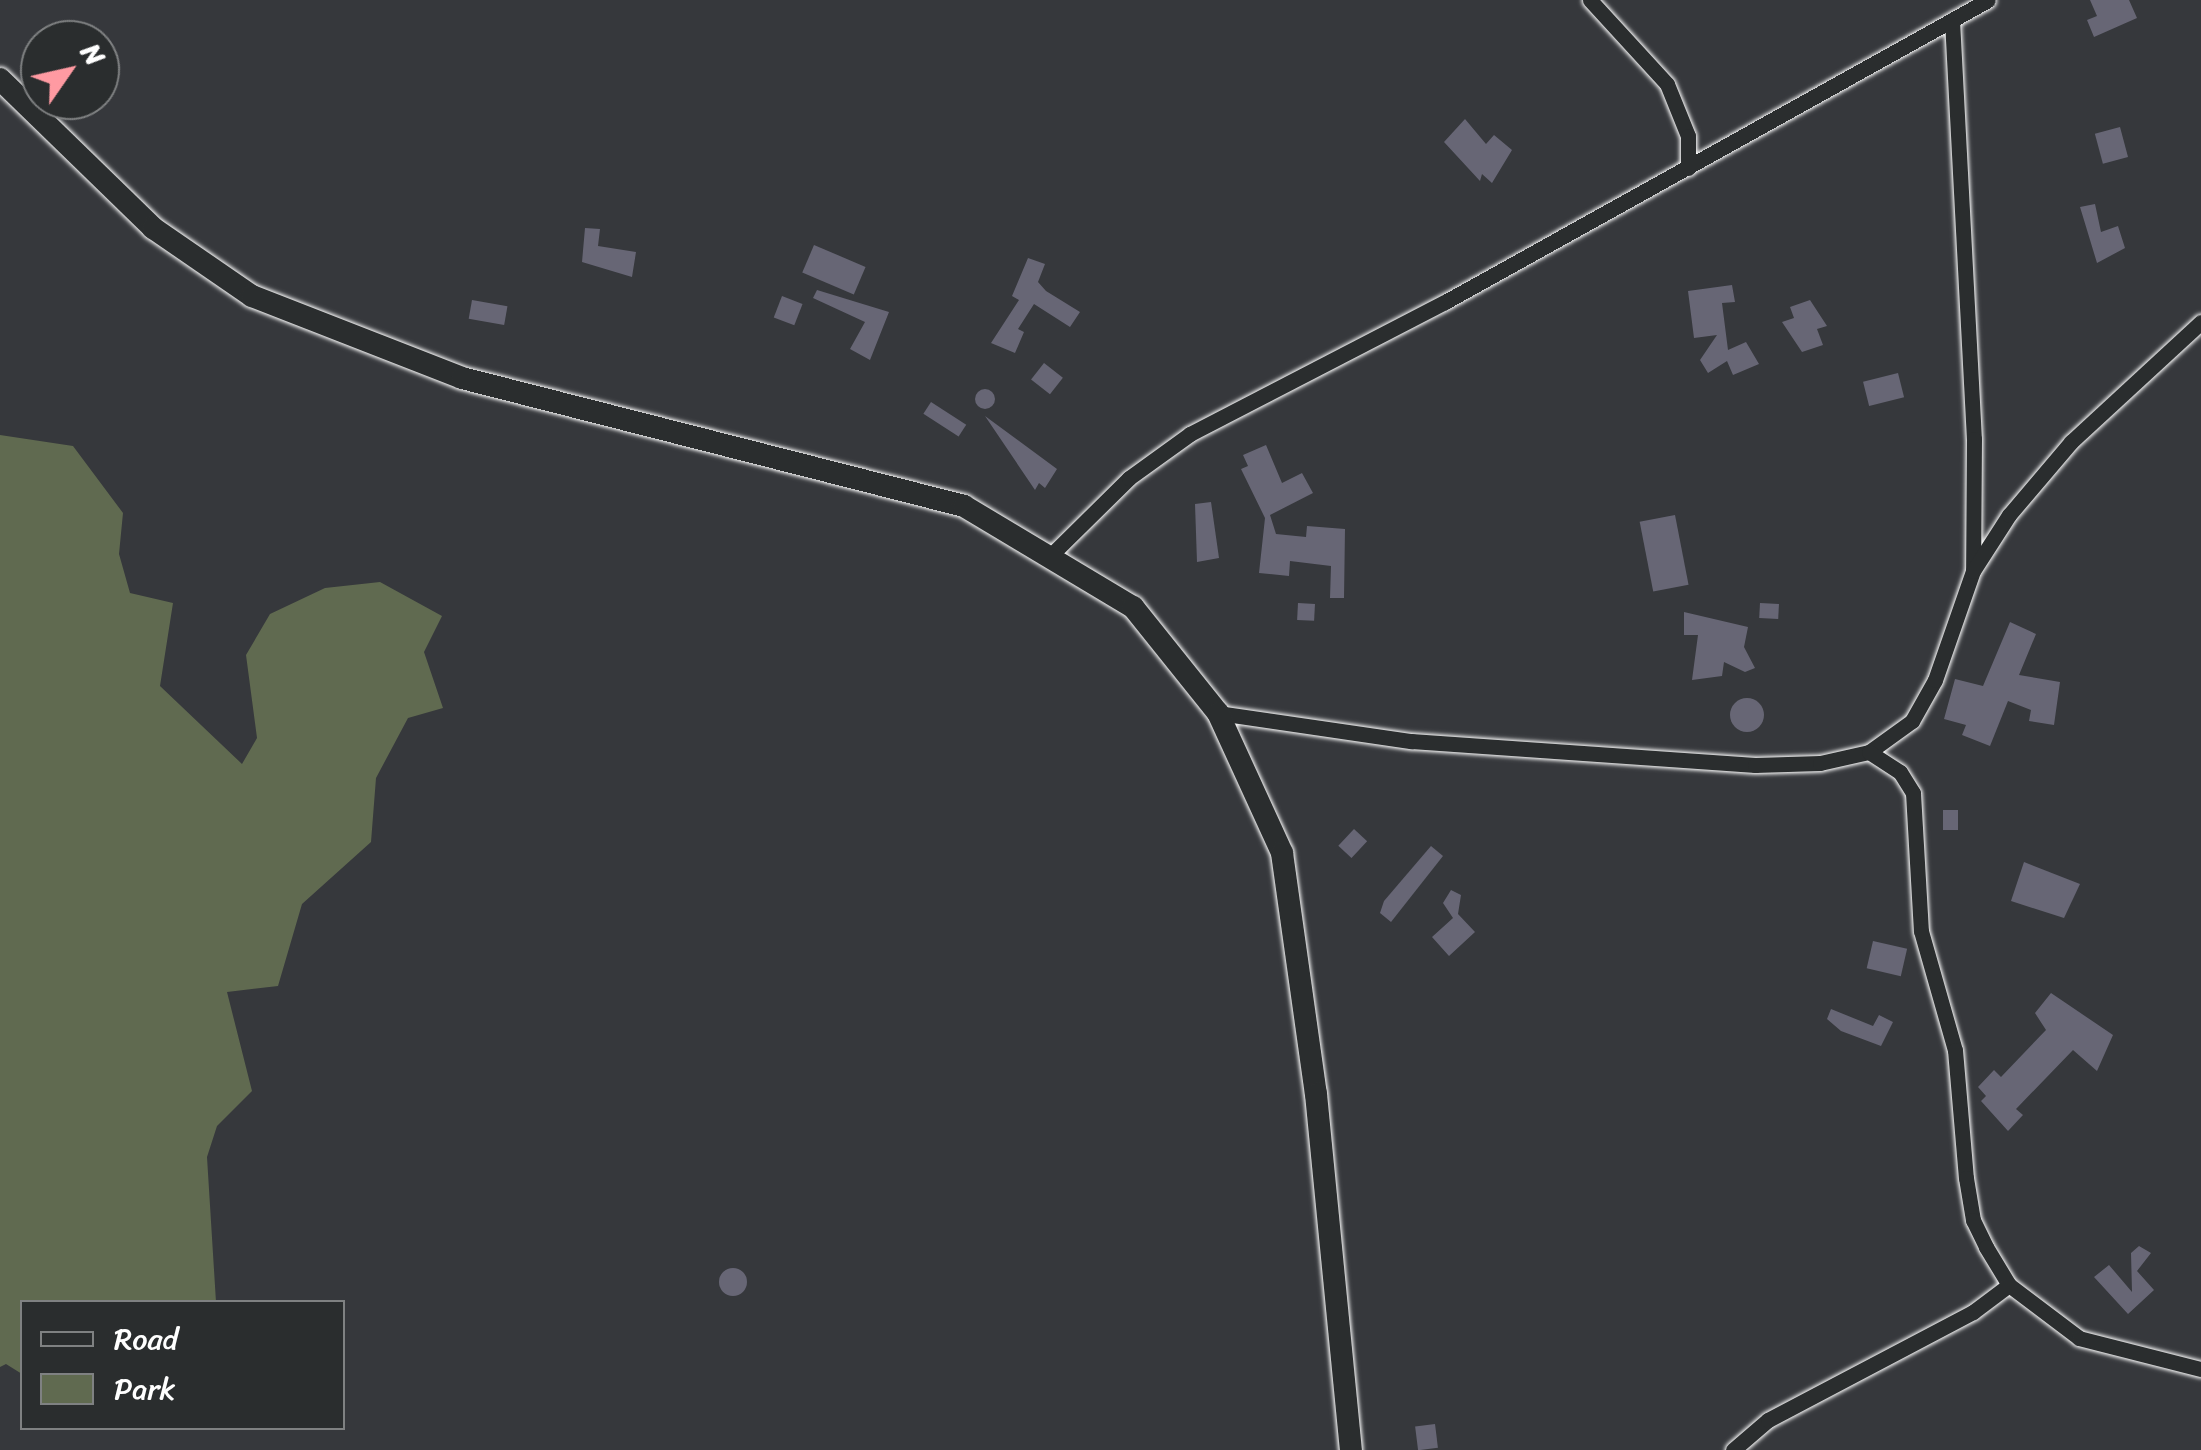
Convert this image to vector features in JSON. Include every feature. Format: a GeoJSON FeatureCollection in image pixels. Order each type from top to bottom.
{"type":"FeatureCollection","features":[{"type":"Feature","properties":{"kind":"main road"},"geometry":{"type":"LineString","coordinates":[[0,79],[153,228],[252,296],[462,378],[964,506],[1133,608],[1218,713],[1282,853],[1316,1094],[1351,1450]]}},
{"type":"Feature","properties":{"kind":"street"},"geometry":{"type":"LineString","coordinates":[[1590,0],[1667,84],[1688,136],[1688,168]]}},
{"type":"Feature","properties":{"kind":"street"},"geometry":{"type":"LineString","coordinates":[[1048,556],[1129,478],[1190,434],[1688,168],[1988,0]]}},
{"type":"Feature","properties":{"kind":"street"},"geometry":{"type":"LineString","coordinates":[[1952,20],[1974,440],[1972,571]]}},
{"type":"Feature","properties":{"kind":"street"},"geometry":{"type":"LineString","coordinates":[[1218,713],[1412,741],[1755,765],[1820,762],[1868,752],[1912,721],[1935,680],[1972,571],[2009,515],[2072,442],[2201,322]]}},
{"type":"Feature","properties":{"kind":"street"},"geometry":{"type":"LineString","coordinates":[[1868,752],[1900,772],[1913,793],[1921,932],[1957,1063],[1973,1220],[2009,1286],[2079,1338],[2201,1370]]}},
{"type":"Feature","properties":{"kind":"street"},"geometry":{"type":"LineString","coordinates":[[1733,1450],[1768,1420],[1973,1312],[2009,1286]]}},
{"type":"Feature","properties":{"kind":"green space"},"geometry":{"type":"Polygon","coordinates":[[[0,435],[73,446],[123,513],[119,554],[130,593],[173,603],[160,686],[242,764],[257,738],[246,655],[270,614],[325,588],[380,582],[442,616],[424,652],[443,708],[408,718],[376,778],[371,842],[302,904],[278,986],[227,992],[252,1091],[217,1126],[207,1157],[216,1300],[20,1300],[20,1373],[6,1364],[0,1367],[0,435]]]}},
{"type":"Feature","properties":{"kind":"building"},"geometry":{"type":"Polygon","coordinates":[[[2090,0],[2129,0],[2137,18],[2094,37],[2087,20],[2097,16],[2090,0]]]}},
{"type":"Feature","properties":{"kind":"building"},"geometry":{"type":"Polygon","coordinates":[[[1465,119],[1486,144],[1494,135],[1512,150],[1492,183],[1482,174],[1480,181],[1444,142],[1465,119]]]}},
{"type":"Feature","properties":{"kind":"building"},"geometry":{"type":"Polygon","coordinates":[[[2120,127],[2128,157],[2103,164],[2095,134],[2120,127]]]}},
{"type":"Feature","properties":{"kind":"building"},"geometry":{"type":"Polygon","coordinates":[[[2095,204],[2101,232],[2118,226],[2125,248],[2097,263],[2080,207],[2095,204]]]}},
{"type":"Feature","properties":{"kind":"building"},"geometry":{"type":"Polygon","coordinates":[[[585,228],[600,229],[598,246],[636,252],[632,277],[582,262],[585,228]]]}},
{"type":"Feature","properties":{"kind":"building"},"geometry":{"type":"Polygon","coordinates":[[[814,245],[866,267],[854,294],[802,273],[814,245]]]}},
{"type":"Feature","properties":{"kind":"building"},"geometry":{"type":"Polygon","coordinates":[[[1028,258],[1045,264],[1038,282],[1046,291],[1080,312],[1070,327],[1034,304],[1018,329],[1024,332],[1015,353],[991,343],[1019,300],[1012,296],[1028,258]]]}},
{"type":"Feature","properties":{"kind":"building"},"geometry":{"type":"Polygon","coordinates":[[[1732,285],[1735,302],[1722,303],[1728,350],[1746,342],[1759,364],[1733,375],[1727,361],[1708,373],[1700,360],[1717,335],[1694,338],[1688,291],[1732,285]]]}},
{"type":"Feature","properties":{"kind":"building"},"geometry":{"type":"Polygon","coordinates":[[[817,290],[889,312],[870,360],[850,349],[865,322],[813,298],[817,290]]]}},
{"type":"Feature","properties":{"kind":"building"},"geometry":{"type":"Polygon","coordinates":[[[782,296],[803,304],[794,325],[774,317],[782,296]]]}},
{"type":"Feature","properties":{"kind":"building"},"geometry":{"type":"Polygon","coordinates":[[[472,300],[507,306],[504,325],[469,319],[472,300]]]}},
{"type":"Feature","properties":{"kind":"building"},"geometry":{"type":"Polygon","coordinates":[[[1810,300],[1827,326],[1817,329],[1823,345],[1802,352],[1782,322],[1794,318],[1790,307],[1810,300]]]}},
{"type":"Feature","properties":{"kind":"building"},"geometry":{"type":"Polygon","coordinates":[[[1044,363],[1063,378],[1050,394],[1031,380],[1044,363]]]}},
{"type":"Feature","properties":{"kind":"building"},"geometry":{"type":"Polygon","coordinates":[[[1898,373],[1904,397],[1869,406],[1863,382],[1898,373]]]}},
{"type":"Feature","properties":{"kind":"building"},"geometry":{"type":"Polygon","coordinates":[[[985,389],[995,399],[985,409],[975,399],[985,389]]]}},
{"type":"Feature","properties":{"kind":"building"},"geometry":{"type":"Polygon","coordinates":[[[931,402],[966,425],[959,437],[923,414],[931,402]]]}},
{"type":"Feature","properties":{"kind":"building"},"geometry":{"type":"Polygon","coordinates":[[[985,416],[1057,469],[1045,488],[1039,483],[1035,490],[985,416]]]}},
{"type":"Feature","properties":{"kind":"building"},"geometry":{"type":"Polygon","coordinates":[[[1266,445],[1282,483],[1302,473],[1313,493],[1270,515],[1276,534],[1306,537],[1307,526],[1345,529],[1344,598],[1330,598],[1331,566],[1290,561],[1289,576],[1259,573],[1265,518],[1241,469],[1248,466],[1243,455],[1266,445]]]}},
{"type":"Feature","properties":{"kind":"building"},"geometry":{"type":"Polygon","coordinates":[[[1211,502],[1219,558],[1197,562],[1195,504],[1211,502]]]}},
{"type":"Feature","properties":{"kind":"building"},"geometry":{"type":"Polygon","coordinates":[[[1675,515],[1689,585],[1653,592],[1640,522],[1675,515]]]}},
{"type":"Feature","properties":{"kind":"building"},"geometry":{"type":"Polygon","coordinates":[[[1298,603],[1315,604],[1314,621],[1297,620],[1298,603]]]}},
{"type":"Feature","properties":{"kind":"building"},"geometry":{"type":"Polygon","coordinates":[[[1760,603],[1779,604],[1778,619],[1759,618],[1760,603]]]}},
{"type":"Feature","properties":{"kind":"building"},"geometry":{"type":"Polygon","coordinates":[[[1684,612],[1748,627],[1744,647],[1755,668],[1745,672],[1724,662],[1722,676],[1692,680],[1698,635],[1684,635],[1684,612]]]}},
{"type":"Feature","properties":{"kind":"building"},"geometry":{"type":"Polygon","coordinates":[[[2010,622],[2036,634],[2019,675],[2060,682],[2054,725],[2029,721],[2031,710],[2008,701],[1990,746],[1962,735],[1966,725],[1944,719],[1955,679],[1983,686],[2010,622]]]}},
{"type":"Feature","properties":{"kind":"building"},"geometry":{"type":"Polygon","coordinates":[[[1747,698],[1759,703],[1764,715],[1759,727],[1747,732],[1735,727],[1730,715],[1735,703],[1747,698]]]}},
{"type":"Feature","properties":{"kind":"building"},"geometry":{"type":"Polygon","coordinates":[[[1943,810],[1958,810],[1958,830],[1943,830],[1943,810]]]}},
{"type":"Feature","properties":{"kind":"building"},"geometry":{"type":"Polygon","coordinates":[[[1354,829],[1367,841],[1351,858],[1338,846],[1354,829]]]}},
{"type":"Feature","properties":{"kind":"building"},"geometry":{"type":"Polygon","coordinates":[[[1431,846],[1443,856],[1391,922],[1380,913],[1384,901],[1431,846]]]}},
{"type":"Feature","properties":{"kind":"building"},"geometry":{"type":"Polygon","coordinates":[[[2024,862],[2080,884],[2064,918],[2011,901],[2024,862]]]}},
{"type":"Feature","properties":{"kind":"building"},"geometry":{"type":"Polygon","coordinates":[[[1451,890],[1461,895],[1458,914],[1475,932],[1449,956],[1432,937],[1453,918],[1443,903],[1451,890]]]}},
{"type":"Feature","properties":{"kind":"building"},"geometry":{"type":"Polygon","coordinates":[[[1873,941],[1907,949],[1901,976],[1867,968],[1873,941]]]}},
{"type":"Feature","properties":{"kind":"building"},"geometry":{"type":"Polygon","coordinates":[[[2051,993],[2113,1035],[2097,1071],[2073,1050],[2016,1109],[2023,1115],[2008,1131],[1981,1101],[1986,1096],[1978,1087],[1994,1070],[2001,1077],[2046,1030],[2035,1013],[2051,993]]]}},
{"type":"Feature","properties":{"kind":"building"},"geometry":{"type":"Polygon","coordinates":[[[1831,1009],[1873,1026],[1879,1015],[1893,1022],[1881,1046],[1841,1031],[1827,1019],[1831,1009]]]}},
{"type":"Feature","properties":{"kind":"building"},"geometry":{"type":"Polygon","coordinates":[[[2139,1246],[2151,1253],[2137,1271],[2154,1290],[2128,1314],[2094,1277],[2109,1265],[2132,1292],[2131,1253],[2139,1246]]]}},
{"type":"Feature","properties":{"kind":"building"},"geometry":{"type":"Polygon","coordinates":[[[733,1268],[743,1272],[747,1282],[743,1292],[733,1296],[723,1292],[719,1282],[723,1272],[733,1268]]]}},
{"type":"Feature","properties":{"kind":"building"},"geometry":{"type":"Polygon","coordinates":[[[1435,1424],[1438,1448],[1418,1450],[1415,1426],[1435,1424]]]}}]}
